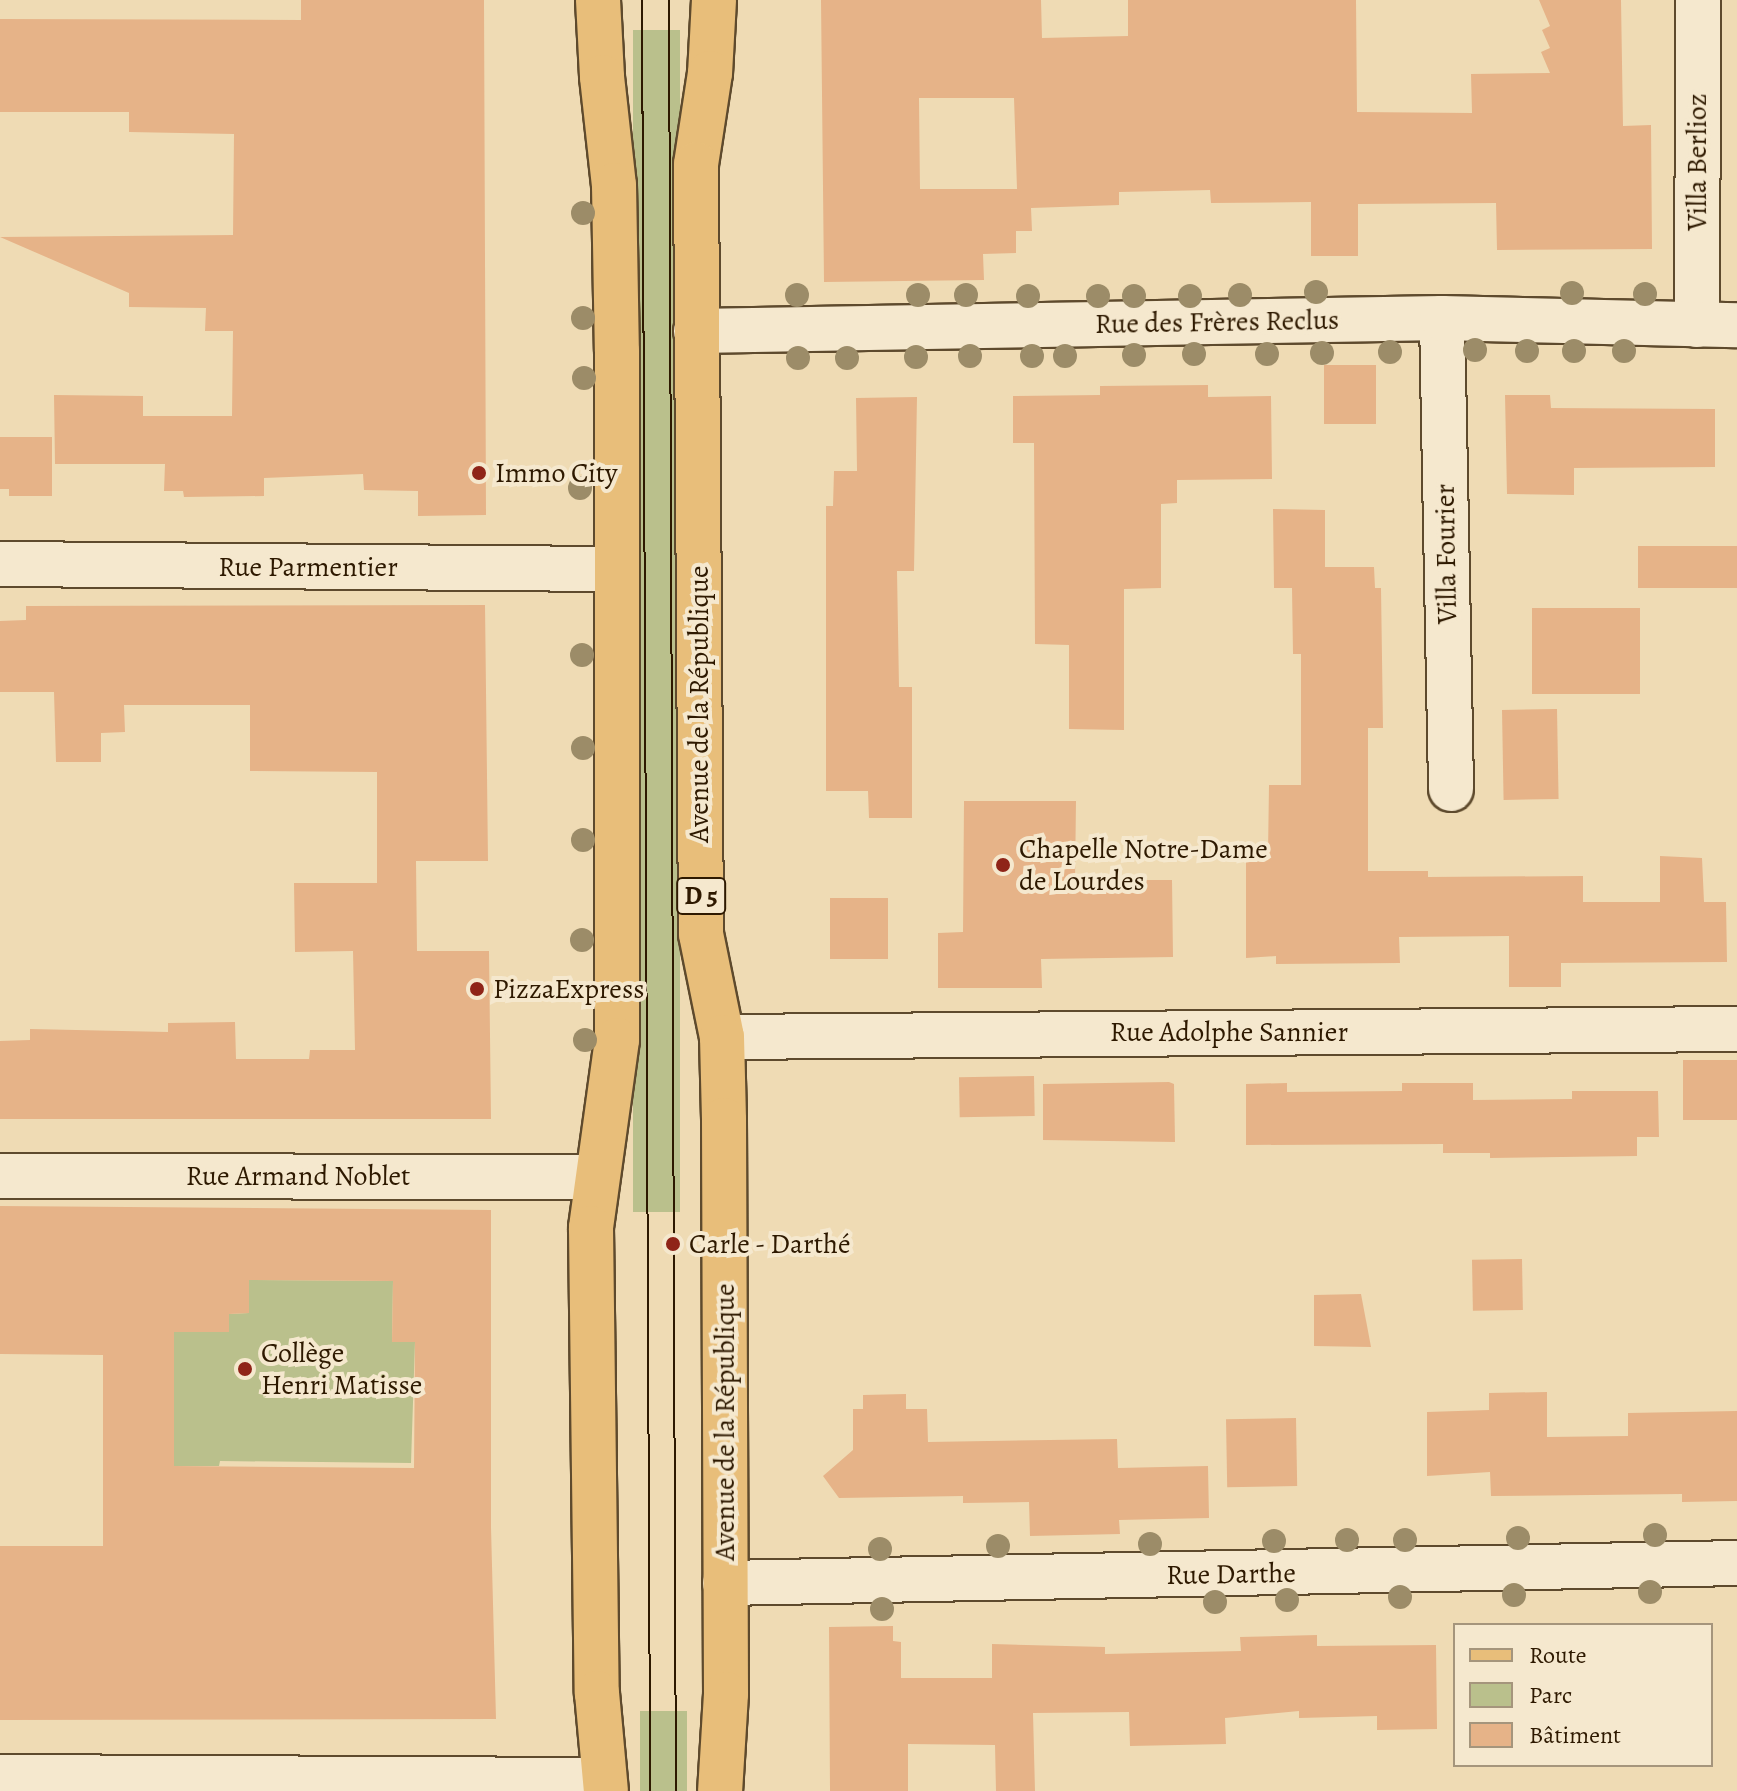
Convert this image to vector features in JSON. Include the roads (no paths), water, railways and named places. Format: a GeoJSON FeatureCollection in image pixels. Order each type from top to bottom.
{"type":"FeatureCollection","features":[{"type":"Feature","properties":{"kind":"main road"},"geometry":{"type":"LineString","coordinates":[[598,0],[602,77],[614,185],[617,1040],[610,1112],[596,1177],[591,1228],[595,1596],[604,1785]]}},
{"type":"Feature","properties":{"kind":"main road","name":"Avenue de la République"},"geometry":{"type":"LineString","coordinates":[[714,0],[710,73],[696,164],[696,331],[701,934],[722,1037],[726,1694],[720,1791]]}},
{"type":"Feature","properties":{"kind":"street","name":"Villa Berlioz"},"geometry":{"type":"LineString","coordinates":[[1698,0],[1717,325]]}},
{"type":"Feature","properties":{"kind":"street","name":"Rue des Frères Reclus"},"geometry":{"type":"LineString","coordinates":[[696,331],[1442,318],[1717,325]]}},
{"type":"Feature","properties":{"kind":"street","name":"Villa Fourier"},"geometry":{"type":"LineString","coordinates":[[1442,318],[1451,789]]}},
{"type":"Feature","properties":{"kind":"street","name":"Rue Parmentier"},"geometry":{"type":"LineString","coordinates":[[0,564],[615,569]]}},
{"type":"Feature","properties":{"kind":"street","name":"Rue Adolphe Sannier"},"geometry":{"type":"LineString","coordinates":[[722,1037],[1737,1029]]}},
{"type":"Feature","properties":{"kind":"street","name":"Rue Armand Noblet"},"geometry":{"type":"LineString","coordinates":[[0,1176],[596,1177]]}},
{"type":"Feature","properties":{"kind":"street","name":"Rue Darthe"},"geometry":{"type":"LineString","coordinates":[[725,1583],[1737,1563]]}},
{"type":"Feature","properties":{"kind":"street"},"geometry":{"type":"LineString","coordinates":[[0,1777],[604,1785]]}},
{"type":"Feature","properties":{"kind":"tram line"},"geometry":{"type":"LineString","coordinates":[[642,0],[650,1791]]}},
{"type":"Feature","properties":{"kind":"tram line"},"geometry":{"type":"LineString","coordinates":[[669,0],[676,1791]]}},
{"type":"Feature","properties":{"kind":"place","name":"Immo City"},"geometry":{"type":"Point","coordinates":[479,473]}},
{"type":"Feature","properties":{"kind":"place","name":"Chapelle Notre-Dame de Lourdes"},"geometry":{"type":"Point","coordinates":[1003,865]}},
{"type":"Feature","properties":{"kind":"place","name":"PizzaExpress"},"geometry":{"type":"Point","coordinates":[477,989]}},
{"type":"Feature","properties":{"kind":"place","name":"Carle - Darthé"},"geometry":{"type":"Point","coordinates":[673,1244]}},
{"type":"Feature","properties":{"kind":"place","name":"Collège Henri Matisse"},"geometry":{"type":"Point","coordinates":[245,1369]}}]}
